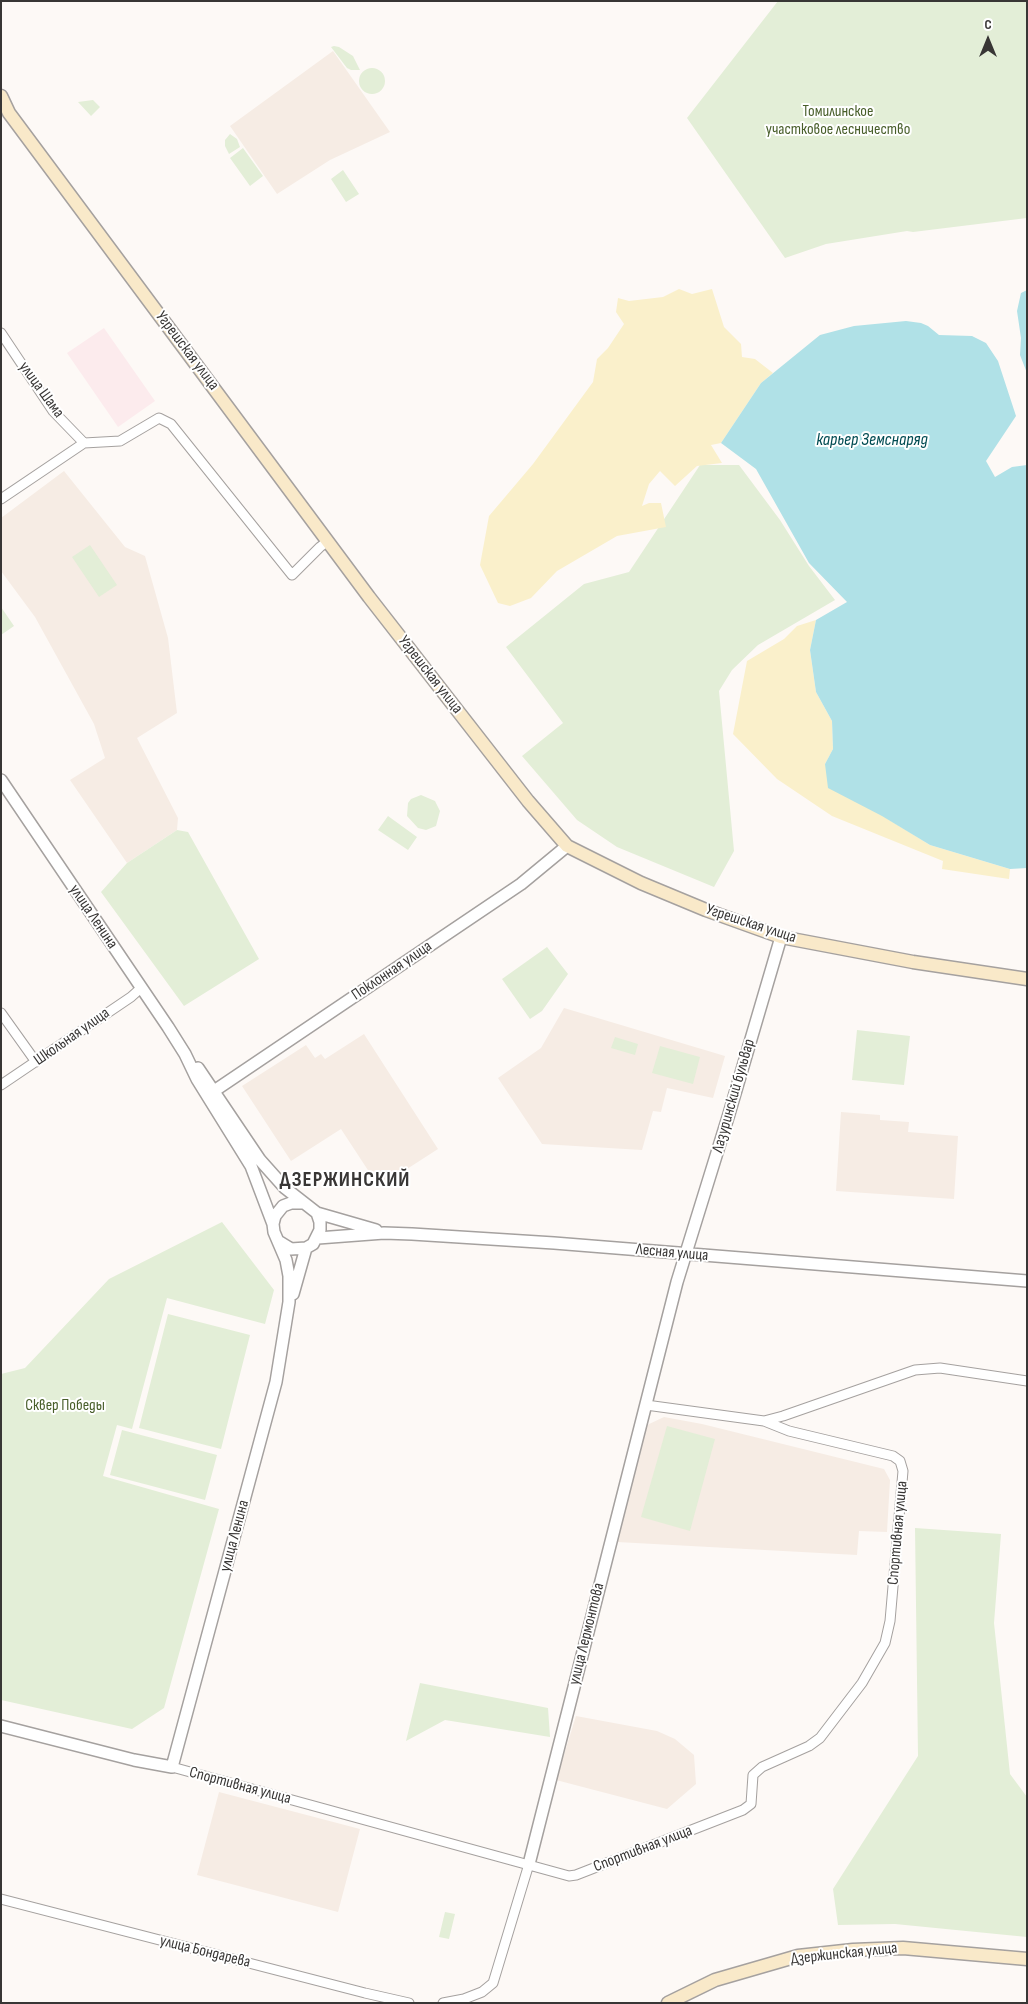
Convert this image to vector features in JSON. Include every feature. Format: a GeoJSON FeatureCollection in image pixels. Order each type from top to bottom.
{"type":"FeatureCollection","features":[{"type":"Feature","properties":{"kind":"main road","name":"Угрешская улица"},"geometry":{"type":"LineString","coordinates":[[1,96],[5,110],[369,597],[528,801],[567,846],[641,883],[706,910],[781,937],[913,962],[1027,979]]}},
{"type":"Feature","properties":{"kind":"main road","name":"Дзержинская улица"},"geometry":{"type":"LineString","coordinates":[[668,2003],[715,1980],[798,1956],[853,1950],[903,1948],[1027,1959]]}},
{"type":"Feature","properties":{"kind":"street","name":"улица Шама"},"geometry":{"type":"LineString","coordinates":[[1,333],[53,411],[84,444]]}},
{"type":"Feature","properties":{"kind":"street"},"geometry":{"type":"LineString","coordinates":[[1,500],[84,444],[120,441],[158,418],[170,424],[292,575],[320,546],[328,541]]}},
{"type":"Feature","properties":{"kind":"street","name":"улица Ленина"},"geometry":{"type":"LineString","coordinates":[[1,780],[185,1054],[197,1079],[251,1166],[273,1224],[276,1238],[286,1260],[289,1276],[289,1302]]}},
{"type":"Feature","properties":{"kind":"street","name":"Поклонная улица"},"geometry":{"type":"LineString","coordinates":[[214,1091],[521,884],[567,846]]}},
{"type":"Feature","properties":{"kind":"street","name":"Лазуринский бульвар"},"geometry":{"type":"LineString","coordinates":[[686,1255],[781,937]]}},
{"type":"Feature","properties":{"kind":"street","name":"Школьная улица"},"geometry":{"type":"LineString","coordinates":[[1,1085],[141,988]]}},
{"type":"Feature","properties":{"kind":"street"},"geometry":{"type":"LineString","coordinates":[[1,1013],[36,1062]]}},
{"type":"Feature","properties":{"kind":"street","name":"улица Ленина"},"geometry":{"type":"LineString","coordinates":[[185,1054],[203,1074],[260,1160],[301,1203],[311,1207],[317,1213],[384,1233]]}},
{"type":"Feature","properties":{"kind":"street"},"geometry":{"type":"LineString","coordinates":[[273,1224],[275,1216],[283,1206],[291,1203],[301,1203]]}},
{"type":"Feature","properties":{"kind":"street"},"geometry":{"type":"LineString","coordinates":[[276,1238],[281,1244],[291,1249],[306,1248],[318,1238],[320,1222],[317,1213]]}},
{"type":"Feature","properties":{"kind":"street","name":"Лесная улица"},"geometry":{"type":"LineString","coordinates":[[318,1238],[384,1233],[554,1243],[1027,1281]]}},
{"type":"Feature","properties":{"kind":"street","name":"улица Ленина"},"geometry":{"type":"LineString","coordinates":[[172,1767],[276,1382],[289,1302],[306,1248]]}},
{"type":"Feature","properties":{"kind":"street","name":"улица Лермонтова"},"geometry":{"type":"LineString","coordinates":[[529,1864],[677,1282],[686,1255]]}},
{"type":"Feature","properties":{"kind":"street"},"geometry":{"type":"LineString","coordinates":[[646,1404],[764,1421],[915,1370],[940,1368],[1027,1381]]}},
{"type":"Feature","properties":{"kind":"street","name":"Спортивная улица"},"geometry":{"type":"LineString","coordinates":[[1,1726],[134,1760],[172,1767],[569,1876],[576,1875],[743,1810],[751,1804],[753,1775],[762,1767],[809,1746],[820,1738],[862,1683],[885,1643],[890,1620],[903,1470],[900,1461],[893,1456],[789,1431],[764,1421]]}},
{"type":"Feature","properties":{"kind":"street"},"geometry":{"type":"LineString","coordinates":[[443,2003],[464,1999],[482,1992],[493,1983],[529,1864]]}},
{"type":"Feature","properties":{"kind":"street","name":"улица Бондарева"},"geometry":{"type":"LineString","coordinates":[[1,1899],[409,2003]]}},
{"type":"Feature","properties":{"kind":"shaded area"},"geometry":{"type":"Polygon","coordinates":[[[333,51],[390,132],[330,160],[277,194],[230,126],[333,51]]]}},
{"type":"Feature","properties":{"kind":"shaded area"},"geometry":{"type":"Polygon","coordinates":[[[104,328],[155,401],[118,427],[67,353],[104,328]]]}},
{"type":"Feature","properties":{"kind":"shaded area"},"geometry":{"type":"Polygon","coordinates":[[[64,471],[125,547],[145,556],[168,638],[177,713],[137,738],[178,818],[177,830],[127,863],[70,780],[105,758],[94,724],[35,617],[1,571],[1,518],[64,471]]]}},
{"type":"Feature","properties":{"kind":"shaded area"},"geometry":{"type":"Polygon","coordinates":[[[564,1008],[725,1056],[713,1098],[667,1088],[661,1112],[653,1111],[642,1150],[542,1144],[498,1078],[541,1048],[564,1008]]]}},
{"type":"Feature","properties":{"kind":"shaded area"},"geometry":{"type":"Polygon","coordinates":[[[364,1034],[438,1149],[379,1187],[341,1129],[291,1161],[242,1086],[306,1045],[315,1058],[321,1054],[325,1059],[364,1034]]]}},
{"type":"Feature","properties":{"kind":"shaded area"},"geometry":{"type":"Polygon","coordinates":[[[841,1112],[880,1115],[880,1120],[909,1122],[908,1132],[958,1136],[954,1199],[836,1191],[841,1112]]]}},
{"type":"Feature","properties":{"kind":"shaded area"},"geometry":{"type":"Polygon","coordinates":[[[664,1417],[702,1424],[884,1469],[890,1480],[887,1532],[859,1531],[857,1555],[617,1542],[647,1425],[664,1417]]]}},
{"type":"Feature","properties":{"kind":"shaded area"},"geometry":{"type":"Polygon","coordinates":[[[576,1716],[657,1731],[675,1739],[694,1755],[696,1784],[667,1809],[556,1780],[576,1716]]]}},
{"type":"Feature","properties":{"kind":"shaded area"},"geometry":{"type":"Polygon","coordinates":[[[219,1792],[360,1829],[338,1912],[197,1875],[219,1792]]]}},
{"type":"Feature","properties":{"kind":"green space","name":"Томилинское участковое лесничество"},"geometry":{"type":"Polygon","coordinates":[[[778,1],[1027,1],[1027,218],[913,232],[907,231],[826,244],[785,258],[687,118],[778,1]]]}},
{"type":"Feature","properties":{"kind":"green space"},"geometry":{"type":"Polygon","coordinates":[[[334,46],[353,56],[360,70],[347,68],[331,47],[334,46]]]}},
{"type":"Feature","properties":{"kind":"green space"},"geometry":{"type":"Polygon","coordinates":[[[372,68],[381,72],[385,81],[381,90],[372,94],[363,90],[359,81],[363,72],[372,68]]]}},
{"type":"Feature","properties":{"kind":"green space"},"geometry":{"type":"Polygon","coordinates":[[[93,100],[100,107],[91,116],[78,102],[93,100]]]}},
{"type":"Feature","properties":{"kind":"green space"},"geometry":{"type":"Polygon","coordinates":[[[230,134],[237,139],[240,147],[229,154],[225,146],[225,140],[230,134]]]}},
{"type":"Feature","properties":{"kind":"green space"},"geometry":{"type":"Polygon","coordinates":[[[243,148],[263,176],[250,186],[230,158],[243,148]]]}},
{"type":"Feature","properties":{"kind":"green space"},"geometry":{"type":"Polygon","coordinates":[[[343,170],[359,194],[346,202],[331,179],[343,170]]]}},
{"type":"Feature","properties":{"kind":"green space"},"geometry":{"type":"Polygon","coordinates":[[[700,465],[739,465],[780,520],[809,566],[835,600],[758,645],[732,670],[719,691],[734,851],[714,887],[617,847],[577,820],[522,756],[563,723],[506,647],[584,584],[629,572],[700,465]]]}},
{"type":"Feature","properties":{"kind":"green space"},"geometry":{"type":"Polygon","coordinates":[[[90,545],[117,585],[99,597],[72,557],[90,545]]]}},
{"type":"Feature","properties":{"kind":"green space"},"geometry":{"type":"Polygon","coordinates":[[[1,607],[14,626],[1,635],[1,607]]]}},
{"type":"Feature","properties":{"kind":"green space"},"geometry":{"type":"Polygon","coordinates":[[[421,795],[435,801],[440,811],[436,826],[426,830],[418,828],[407,816],[408,803],[411,799],[421,795]]]}},
{"type":"Feature","properties":{"kind":"green space"},"geometry":{"type":"Polygon","coordinates":[[[388,816],[417,837],[408,850],[378,830],[388,816]]]}},
{"type":"Feature","properties":{"kind":"green space"},"geometry":{"type":"Polygon","coordinates":[[[177,830],[188,832],[259,959],[184,1006],[101,892],[127,863],[177,830]]]}},
{"type":"Feature","properties":{"kind":"green space"},"geometry":{"type":"Polygon","coordinates":[[[547,947],[568,974],[542,1011],[530,1019],[502,979],[547,947]]]}},
{"type":"Feature","properties":{"kind":"green space"},"geometry":{"type":"Polygon","coordinates":[[[857,1030],[910,1036],[904,1085],[852,1080],[857,1030]]]}},
{"type":"Feature","properties":{"kind":"green space"},"geometry":{"type":"Polygon","coordinates":[[[615,1037],[638,1044],[635,1055],[611,1048],[615,1037]]]}},
{"type":"Feature","properties":{"kind":"green space"},"geometry":{"type":"Polygon","coordinates":[[[660,1046],[700,1057],[693,1084],[652,1073],[660,1046]]]}},
{"type":"Feature","properties":{"kind":"green space","name":"Сквер Победы"},"geometry":{"type":"Polygon","coordinates":[[[222,1222],[274,1290],[265,1324],[167,1298],[132,1429],[117,1425],[103,1476],[219,1509],[164,1708],[132,1729],[1,1700],[1,1374],[25,1368],[109,1279],[222,1222]]]}},
{"type":"Feature","properties":{"kind":"green space"},"geometry":{"type":"Polygon","coordinates":[[[168,1314],[250,1335],[221,1449],[139,1428],[168,1314]]]}},
{"type":"Feature","properties":{"kind":"green space"},"geometry":{"type":"Polygon","coordinates":[[[667,1426],[715,1439],[690,1531],[641,1517],[667,1426]]]}},
{"type":"Feature","properties":{"kind":"green space"},"geometry":{"type":"Polygon","coordinates":[[[122,1430],[217,1455],[205,1500],[110,1475],[122,1430]]]}},
{"type":"Feature","properties":{"kind":"green space"},"geometry":{"type":"Polygon","coordinates":[[[915,1528],[1001,1534],[994,1623],[1010,1774],[1027,1797],[1027,1937],[895,1924],[838,1925],[833,1889],[918,1756],[915,1528]]]}},
{"type":"Feature","properties":{"kind":"green space"},"geometry":{"type":"Polygon","coordinates":[[[420,1683],[548,1708],[550,1737],[445,1720],[406,1741],[420,1683]]]}},
{"type":"Feature","properties":{"kind":"green space"},"geometry":{"type":"Polygon","coordinates":[[[445,1912],[455,1914],[449,1939],[439,1937],[445,1912]]]}},
{"type":"Feature","properties":{"kind":"sand"},"geometry":{"type":"Polygon","coordinates":[[[679,289],[692,294],[712,289],[724,327],[741,344],[742,357],[755,359],[773,373],[761,383],[721,443],[711,445],[722,463],[697,466],[675,486],[660,471],[649,484],[642,506],[649,503],[661,503],[666,527],[617,536],[557,571],[531,598],[510,606],[498,603],[480,565],[489,516],[533,464],[593,382],[597,359],[608,348],[624,324],[616,312],[618,298],[629,301],[663,297],[679,289]]]}},
{"type":"Feature","properties":{"kind":"sand"},"geometry":{"type":"Polygon","coordinates":[[[816,620],[810,650],[816,692],[832,721],[833,749],[825,764],[883,816],[930,845],[1010,869],[1009,879],[942,869],[943,861],[832,816],[777,779],[733,734],[747,661],[784,639],[797,626],[816,620]]]}},
{"type":"Feature","properties":{"kind":"water"},"geometry":{"type":"Polygon","coordinates":[[[1027,290],[1027,373],[1020,355],[1021,338],[1017,311],[1021,293],[1027,290]]]}},
{"type":"Feature","properties":{"kind":"water","name":"карьер Земснаряд"},"geometry":{"type":"Polygon","coordinates":[[[906,321],[921,323],[939,335],[972,336],[986,343],[998,361],[1016,416],[986,461],[995,477],[1012,467],[1027,465],[1027,868],[1010,869],[930,845],[882,816],[828,788],[825,764],[833,749],[832,721],[816,692],[810,650],[816,620],[847,602],[809,563],[756,469],[721,443],[761,383],[820,335],[854,326],[906,321]]]}},
{"type":"Feature","properties":{"kind":"district","name":"ДЗЕРЖИНСКИЙ"},"geometry":{"type":"Point","coordinates":[345,1181]}}]}
